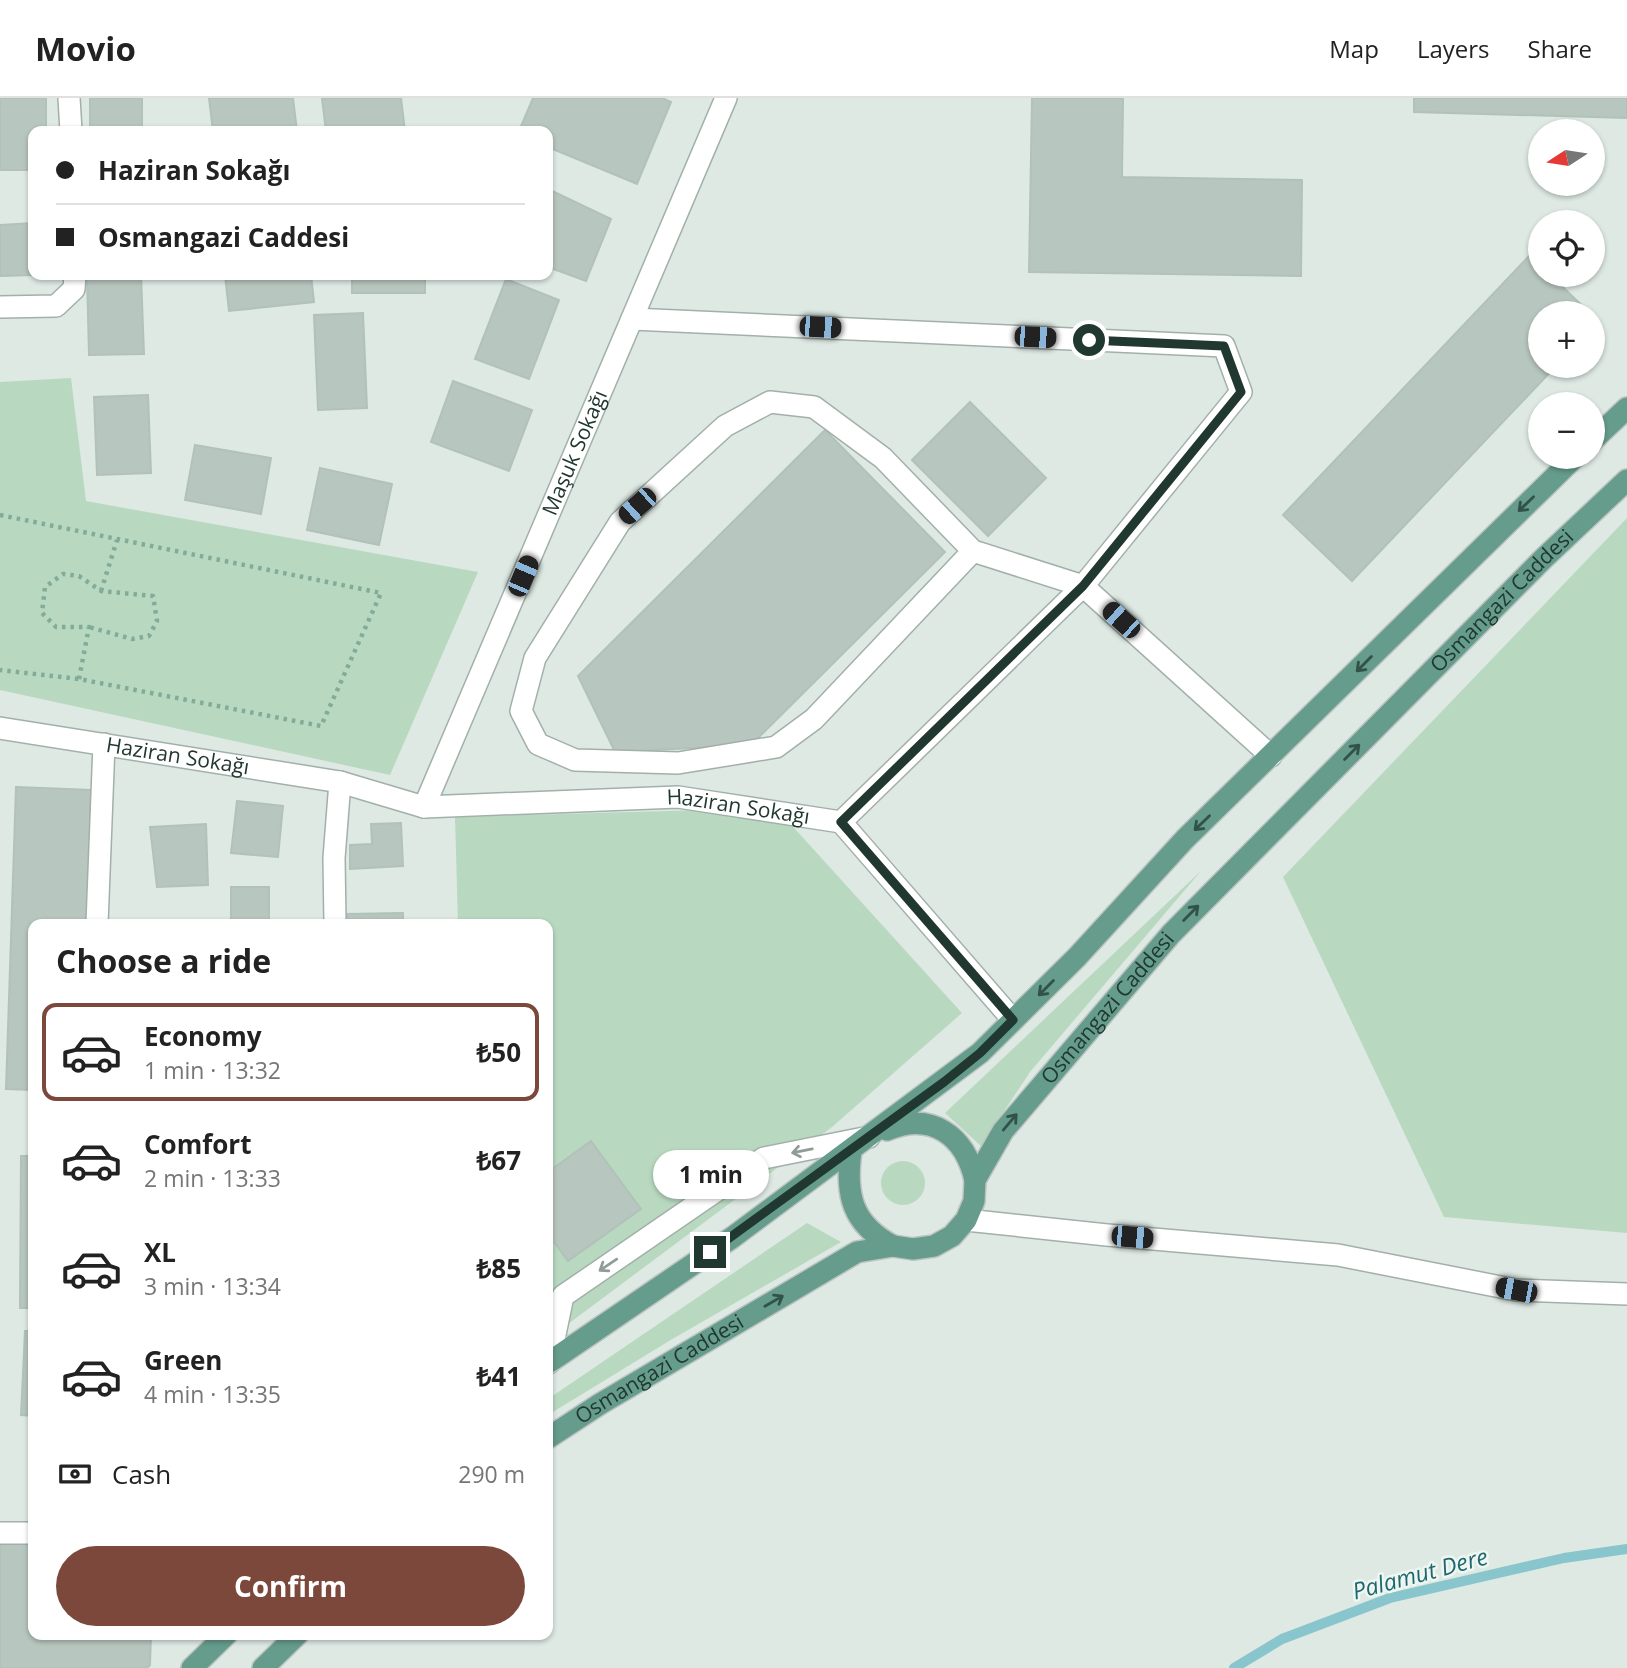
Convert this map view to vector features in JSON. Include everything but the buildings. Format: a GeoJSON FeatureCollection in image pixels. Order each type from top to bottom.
{"type":"FeatureCollection","features":[{"type":"Feature","properties":{"kind":"main road"},"geometry":{"type":"LineString","coordinates":[[1605,429],[1627,408]]}},
{"type":"Feature","properties":{"kind":"main road"},"geometry":{"type":"LineString","coordinates":[[553,1360],[733,1237],[980,1053],[1077,957],[1185,839],[1564,469]]}},
{"type":"Feature","properties":{"kind":"main road","name":"Osmangazi Caddesi"},"geometry":{"type":"LineString","coordinates":[[553,1435],[600,1404],[858,1252],[893,1246],[913,1249],[934,1246],[952,1236],[966,1220],[974,1201],[975,1180],[1003,1131],[1171,934],[1543,559],[1627,480]]}},
{"type":"Feature","properties":{"kind":"main road"},"geometry":{"type":"LineString","coordinates":[[869,1137],[900,1124],[919,1123],[942,1130],[959,1143],[971,1160],[975,1180]]}},
{"type":"Feature","properties":{"kind":"main road"},"geometry":{"type":"LineString","coordinates":[[851,1151],[848,1176],[852,1202],[860,1221],[875,1236],[893,1246]]}},
{"type":"Feature","properties":{"kind":"main road"},"geometry":{"type":"LineString","coordinates":[[192,1668],[221,1640]]}},
{"type":"Feature","properties":{"kind":"main road"},"geometry":{"type":"LineString","coordinates":[[263,1668],[292,1640]]}},
{"type":"Feature","properties":{"kind":"street"},"geometry":{"type":"LineString","coordinates":[[69,98],[71,126]]}},
{"type":"Feature","properties":{"kind":"street","name":"Maşuk Sokağı"},"geometry":{"type":"LineString","coordinates":[[424,807],[726,98]]}},
{"type":"Feature","properties":{"kind":"street"},"geometry":{"type":"LineString","coordinates":[[0,307],[56,306],[74,289],[75,280]]}},
{"type":"Feature","properties":{"kind":"street"},"geometry":{"type":"LineString","coordinates":[[632,318],[1224,346],[1241,392],[1083,586],[841,822],[1013,1020]]}},
{"type":"Feature","properties":{"kind":"street"},"geometry":{"type":"LineString","coordinates":[[973,551],[814,719],[776,747],[678,763],[575,760],[538,744],[521,711],[535,659],[620,522],[725,426],[770,402],[814,407],[883,458],[973,551],[1083,586],[1271,756]]}},
{"type":"Feature","properties":{"kind":"street","name":"Haziran Sokağı"},"geometry":{"type":"LineString","coordinates":[[0,728],[340,782],[424,807],[678,797],[841,822]]}},
{"type":"Feature","properties":{"kind":"street"},"geometry":{"type":"LineString","coordinates":[[97,919],[104,744]]}},
{"type":"Feature","properties":{"kind":"street"},"geometry":{"type":"LineString","coordinates":[[335,919],[334,858],[340,782]]}},
{"type":"Feature","properties":{"kind":"street"},"geometry":{"type":"LineString","coordinates":[[553,1341],[563,1296],[764,1158],[869,1137]]}},
{"type":"Feature","properties":{"kind":"street"},"geometry":{"type":"LineString","coordinates":[[966,1220],[1338,1255],[1516,1290],[1627,1294]]}},
{"type":"Feature","properties":{"kind":"street"},"geometry":{"type":"LineString","coordinates":[[0,1533],[28,1533]]}},
{"type":"Feature","properties":{"kind":"path"},"geometry":{"type":"LineString","coordinates":[[0,514],[381,593],[321,726],[79,679],[0,670]]}},
{"type":"Feature","properties":{"kind":"path"},"geometry":{"type":"LineString","coordinates":[[101,591],[117,540]]}},
{"type":"Feature","properties":{"kind":"path"},"geometry":{"type":"LineString","coordinates":[[63,574],[79,576],[101,591],[153,596],[157,621],[149,636],[132,639],[89,627],[57,627],[42,613],[45,587],[63,574]]}},
{"type":"Feature","properties":{"kind":"path"},"geometry":{"type":"LineString","coordinates":[[79,679],[89,627]]}},
{"type":"Feature","properties":{"kind":"green space"},"geometry":{"type":"Polygon","coordinates":[[[71,378],[86,501],[478,572],[390,775],[0,690],[0,382],[71,378]]]}},
{"type":"Feature","properties":{"kind":"green space"},"geometry":{"type":"Polygon","coordinates":[[[1627,518],[1627,1233],[1444,1217],[1283,877],[1627,518]]]}},
{"type":"Feature","properties":{"kind":"green space"},"geometry":{"type":"Polygon","coordinates":[[[776,808],[962,1013],[832,1127],[553,1335],[553,919],[458,919],[455,817],[776,808]]]}},
{"type":"Feature","properties":{"kind":"green space"},"geometry":{"type":"Polygon","coordinates":[[[1201,871],[1030,1072],[981,1146],[945,1113],[1201,871]]]}},
{"type":"Feature","properties":{"kind":"green space"},"geometry":{"type":"Polygon","coordinates":[[[903,1161],[919,1167],[925,1183],[919,1199],[903,1205],[887,1199],[881,1183],[887,1167],[903,1161]]]}},
{"type":"Feature","properties":{"kind":"green space"},"geometry":{"type":"Polygon","coordinates":[[[807,1223],[841,1242],[669,1341],[553,1412],[553,1396],[807,1223]]]}},
{"type":"Feature","properties":{"kind":"waterway","name":"Palamut Dere"},"geometry":{"type":"LineString","coordinates":[[1234,1668],[1282,1639],[1390,1598],[1564,1558],[1627,1549]]}},
{"type":"Feature","properties":{"kind":"route"},"geometry":{"type":"LineString","coordinates":[[710,1252],[944,1082],[980,1053],[1013,1020],[841,822],[1083,586],[1241,392],[1224,346],[1089,340]]}}]}
